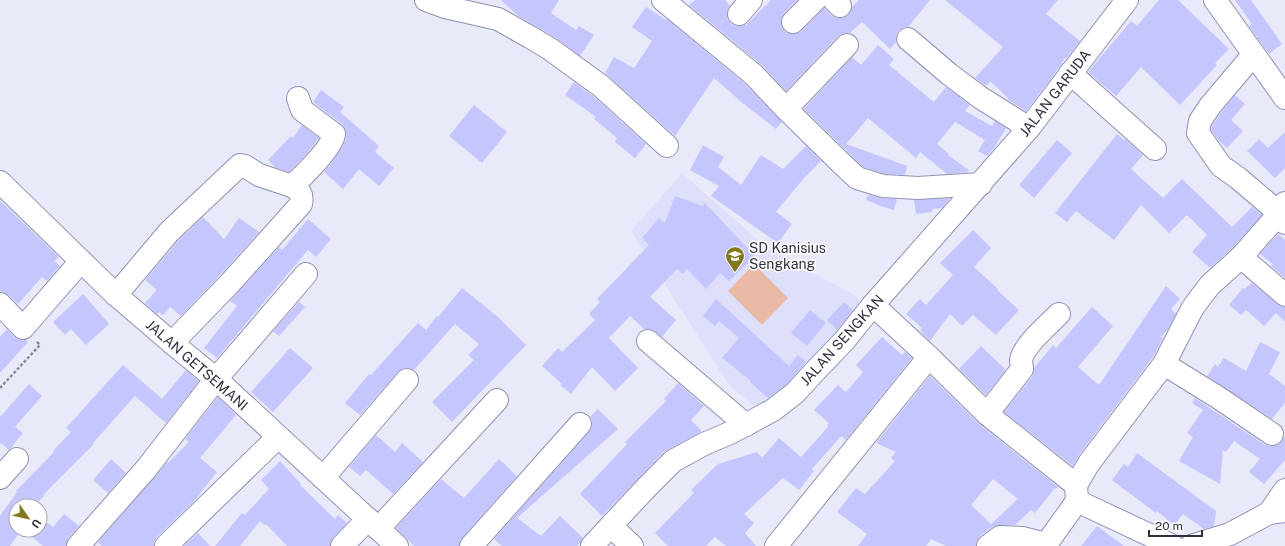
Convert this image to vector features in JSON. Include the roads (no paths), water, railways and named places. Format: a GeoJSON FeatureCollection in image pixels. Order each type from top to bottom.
{"type":"FeatureCollection","features":[{"type":"Feature","properties":{"kind":"street"},"geometry":{"type":"LineString","coordinates":[[426,0],[445,7],[498,19],[550,49],[601,86],[666,146]]}},
{"type":"Feature","properties":{"kind":"street"},"geometry":{"type":"LineString","coordinates":[[663,0],[754,75],[786,109],[857,178],[884,186],[918,188],[981,184]]}},
{"type":"Feature","properties":{"kind":"street"},"geometry":{"type":"LineString","coordinates":[[793,22],[816,0]]}},
{"type":"Feature","properties":{"kind":"street","name":"JALAN GARUDA"},"geometry":{"type":"LineString","coordinates":[[981,184],[1029,128],[1127,0]]}},
{"type":"Feature","properties":{"kind":"street"},"geometry":{"type":"LineString","coordinates":[[1215,0],[1285,98]]}},
{"type":"Feature","properties":{"kind":"street"},"geometry":{"type":"LineString","coordinates":[[908,39],[949,74],[981,98],[1029,128]]}},
{"type":"Feature","properties":{"kind":"street"},"geometry":{"type":"LineString","coordinates":[[786,109],[847,45]]}},
{"type":"Feature","properties":{"kind":"street"},"geometry":{"type":"LineString","coordinates":[[988,546],[1000,537],[1022,538],[1045,545],[1076,493],[1089,463],[1164,364],[1192,309],[1210,285],[1241,257],[1282,214],[1221,166],[1198,133],[1200,121],[1210,106],[1253,55]]}},
{"type":"Feature","properties":{"kind":"street"},"geometry":{"type":"LineString","coordinates":[[1070,73],[1155,149]]}},
{"type":"Feature","properties":{"kind":"street"},"geometry":{"type":"LineString","coordinates":[[292,186],[311,167],[334,137],[334,134],[302,110],[298,98]]}},
{"type":"Feature","properties":{"kind":"street"},"geometry":{"type":"LineString","coordinates":[[116,295],[169,232],[240,165],[245,166],[259,175],[292,186],[300,192],[302,198],[301,204],[172,343]]}},
{"type":"Feature","properties":{"kind":"street","name":"JALAN GETSEMANI"},"geometry":{"type":"LineString","coordinates":[[0,182],[116,295],[216,379],[397,546]]}},
{"type":"Feature","properties":{"kind":"street","name":"JALAN SENGKAN"},"geometry":{"type":"LineString","coordinates":[[592,546],[673,461],[773,410],[795,393],[844,342],[873,305],[981,184]]}},
{"type":"Feature","properties":{"kind":"street"},"geometry":{"type":"LineString","coordinates":[[1241,257],[1285,295]]}},
{"type":"Feature","properties":{"kind":"street"},"geometry":{"type":"LineString","coordinates":[[0,304],[23,328],[81,260]]}},
{"type":"Feature","properties":{"kind":"street"},"geometry":{"type":"LineString","coordinates":[[78,546],[146,469],[216,379],[306,274]]}},
{"type":"Feature","properties":{"kind":"street"},"geometry":{"type":"LineString","coordinates":[[873,305],[987,414],[1076,493],[1173,546]]}},
{"type":"Feature","properties":{"kind":"street"},"geometry":{"type":"LineString","coordinates":[[987,414],[1022,369],[1021,360],[1024,352],[1059,314]]}},
{"type":"Feature","properties":{"kind":"street"},"geometry":{"type":"LineString","coordinates":[[648,341],[746,425]]}},
{"type":"Feature","properties":{"kind":"street"},"geometry":{"type":"LineString","coordinates":[[776,546],[929,357]]}},
{"type":"Feature","properties":{"kind":"street"},"geometry":{"type":"LineString","coordinates":[[1164,364],[1220,398],[1272,434]]}},
{"type":"Feature","properties":{"kind":"street"},"geometry":{"type":"LineString","coordinates":[[323,478],[408,380]]}},
{"type":"Feature","properties":{"kind":"street"},"geometry":{"type":"LineString","coordinates":[[342,546],[373,524],[497,400]]}},
{"type":"Feature","properties":{"kind":"street"},"geometry":{"type":"LineString","coordinates":[[470,546],[580,424]]}},
{"type":"Feature","properties":{"kind":"street"},"geometry":{"type":"LineString","coordinates":[[166,546],[278,437]]}},
{"type":"Feature","properties":{"kind":"street"},"geometry":{"type":"LineString","coordinates":[[0,478],[17,459]]}},
{"type":"Feature","properties":{"kind":"street"},"geometry":{"type":"LineString","coordinates":[[1191,546],[1230,534],[1277,512],[1285,490]]}},
{"type":"Feature","properties":{"kind":"street"},"geometry":{"type":"LineString","coordinates":[[611,526],[632,546]]}},
{"type":"Feature","properties":{"kind":"place","name":"SD Kanisius Sengkang"},"geometry":{"type":"Point","coordinates":[735,273]}}]}
